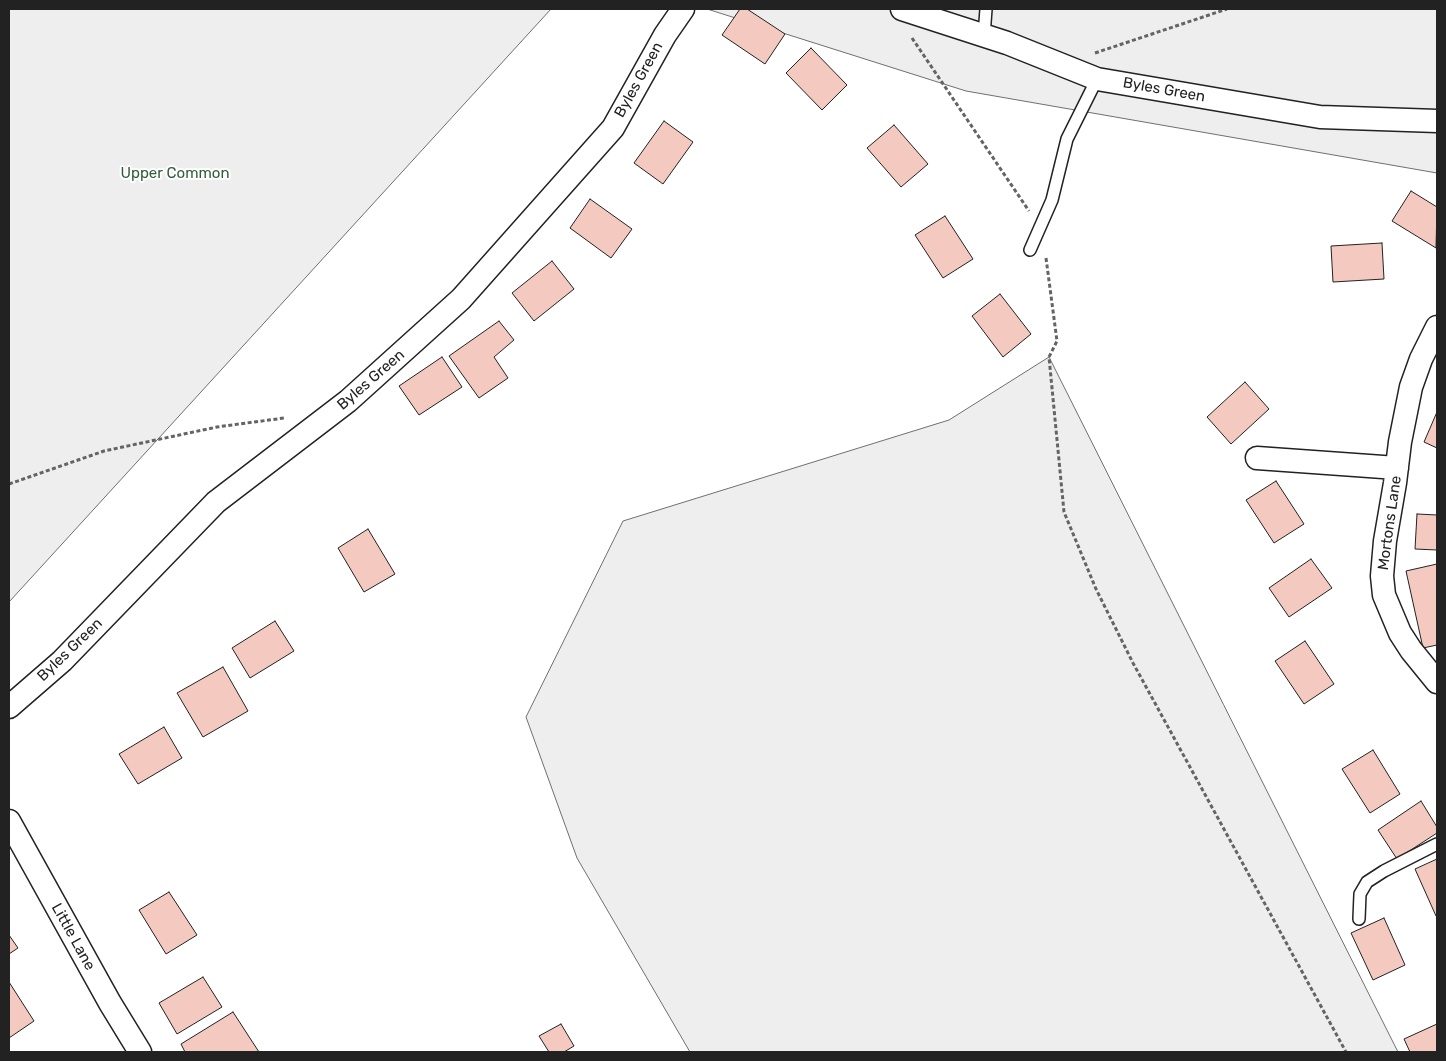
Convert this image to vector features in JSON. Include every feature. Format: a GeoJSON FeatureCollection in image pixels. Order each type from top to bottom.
{"type":"FeatureCollection","features":[{"type":"Feature","properties":{"kind":"street","name":"Byles Green"},"geometry":{"type":"LineString","coordinates":[[9,707],[62,661],[216,502],[348,401],[461,299],[613,128],[665,35],[683,9]]}},
{"type":"Feature","properties":{"kind":"street","name":"Byles Green"},"geometry":{"type":"LineString","coordinates":[[902,9],[984,36],[1097,79],[1320,117],[1437,120]]}},
{"type":"Feature","properties":{"kind":"street","name":"Mortons Lane"},"geometry":{"type":"LineString","coordinates":[[1437,327],[1421,359],[1411,387],[1400,442],[1385,541],[1382,576],[1384,595],[1400,633],[1437,682]]}},
{"type":"Feature","properties":{"kind":"street","name":"Mortons Lane"},"geometry":{"type":"LineString","coordinates":[[1257,458],[1397,468]]}},
{"type":"Feature","properties":{"kind":"street","name":"Little Lane"},"geometry":{"type":"LineString","coordinates":[[9,820],[110,1003],[140,1052]]}},
{"type":"Feature","properties":{"kind":"lane"},"geometry":{"type":"LineString","coordinates":[[984,36],[986,9]]}},
{"type":"Feature","properties":{"kind":"lane"},"geometry":{"type":"LineString","coordinates":[[1030,250],[1052,200],[1067,139],[1097,79]]}},
{"type":"Feature","properties":{"kind":"lane"},"geometry":{"type":"LineString","coordinates":[[1359,918],[1360,894],[1367,882],[1384,871],[1437,844]]}},
{"type":"Feature","properties":{"kind":"path"},"geometry":{"type":"LineString","coordinates":[[1060,64],[1227,9]]}},
{"type":"Feature","properties":{"kind":"path"},"geometry":{"type":"LineString","coordinates":[[908,33],[1040,228],[1046,252],[1057,341],[1049,358],[1064,512],[1096,589],[1133,663],[1346,1052]]}},
{"type":"Feature","properties":{"kind":"path"},"geometry":{"type":"LineString","coordinates":[[9,484],[104,451],[217,427],[286,418]]}},
{"type":"Feature","properties":{"kind":"green space","name":"Upper Common"},"geometry":{"type":"Polygon","coordinates":[[[9,9],[551,9],[9,602],[9,9]]]}},
{"type":"Feature","properties":{"kind":"green space"},"geometry":{"type":"Polygon","coordinates":[[[707,9],[1437,9],[1437,173],[966,91],[707,9]]]}},
{"type":"Feature","properties":{"kind":"green space"},"geometry":{"type":"Polygon","coordinates":[[[1049,357],[1398,1052],[690,1052],[577,858],[526,717],[623,521],[949,420],[1049,357]]]}},
{"type":"Feature","properties":{"kind":"building"},"geometry":{"type":"Polygon","coordinates":[[[740,9],[747,9],[785,34],[765,64],[722,35],[740,9]]]}},
{"type":"Feature","properties":{"kind":"building"},"geometry":{"type":"Polygon","coordinates":[[[811,48],[847,85],[822,110],[786,73],[811,48]]]}},
{"type":"Feature","properties":{"kind":"building"},"geometry":{"type":"Polygon","coordinates":[[[664,121],[693,142],[663,184],[634,163],[664,121]]]}},
{"type":"Feature","properties":{"kind":"building"},"geometry":{"type":"Polygon","coordinates":[[[894,125],[928,164],[901,187],[867,148],[894,125]]]}},
{"type":"Feature","properties":{"kind":"building"},"geometry":{"type":"Polygon","coordinates":[[[1411,191],[1437,207],[1436,248],[1392,221],[1411,191]]]}},
{"type":"Feature","properties":{"kind":"building"},"geometry":{"type":"Polygon","coordinates":[[[590,199],[632,229],[611,258],[570,228],[590,199]]]}},
{"type":"Feature","properties":{"kind":"building"},"geometry":{"type":"Polygon","coordinates":[[[945,216],[973,259],[943,278],[915,235],[945,216]]]}},
{"type":"Feature","properties":{"kind":"building"},"geometry":{"type":"Polygon","coordinates":[[[1382,243],[1384,279],[1333,282],[1331,246],[1382,243]]]}},
{"type":"Feature","properties":{"kind":"building"},"geometry":{"type":"Polygon","coordinates":[[[552,261],[574,289],[534,321],[512,293],[552,261]]]}},
{"type":"Feature","properties":{"kind":"building"},"geometry":{"type":"Polygon","coordinates":[[[1000,294],[1031,334],[1003,357],[972,316],[1000,294]]]}},
{"type":"Feature","properties":{"kind":"building"},"geometry":{"type":"Polygon","coordinates":[[[499,321],[514,340],[494,357],[508,378],[479,398],[449,356],[499,321]]]}},
{"type":"Feature","properties":{"kind":"building"},"geometry":{"type":"Polygon","coordinates":[[[442,357],[462,387],[419,415],[399,386],[442,357]]]}},
{"type":"Feature","properties":{"kind":"building"},"geometry":{"type":"Polygon","coordinates":[[[1245,382],[1269,409],[1231,444],[1207,417],[1245,382]]]}},
{"type":"Feature","properties":{"kind":"building"},"geometry":{"type":"Polygon","coordinates":[[[1437,412],[1437,448],[1424,442],[1437,412]]]}},
{"type":"Feature","properties":{"kind":"building"},"geometry":{"type":"Polygon","coordinates":[[[1276,481],[1304,524],[1274,543],[1246,500],[1276,481]]]}},
{"type":"Feature","properties":{"kind":"building"},"geometry":{"type":"Polygon","coordinates":[[[1417,514],[1437,515],[1437,550],[1415,549],[1417,514]]]}},
{"type":"Feature","properties":{"kind":"building"},"geometry":{"type":"Polygon","coordinates":[[[368,529],[395,574],[364,592],[338,548],[368,529]]]}},
{"type":"Feature","properties":{"kind":"building"},"geometry":{"type":"Polygon","coordinates":[[[1311,559],[1332,588],[1289,617],[1269,588],[1311,559]]]}},
{"type":"Feature","properties":{"kind":"building"},"geometry":{"type":"Polygon","coordinates":[[[1437,564],[1437,645],[1423,648],[1406,571],[1437,564]]]}},
{"type":"Feature","properties":{"kind":"building"},"geometry":{"type":"Polygon","coordinates":[[[275,621],[294,651],[250,678],[232,648],[275,621]]]}},
{"type":"Feature","properties":{"kind":"building"},"geometry":{"type":"Polygon","coordinates":[[[1305,641],[1334,684],[1304,704],[1275,661],[1305,641]]]}},
{"type":"Feature","properties":{"kind":"building"},"geometry":{"type":"Polygon","coordinates":[[[223,667],[248,711],[203,737],[177,693],[223,667]]]}},
{"type":"Feature","properties":{"kind":"building"},"geometry":{"type":"Polygon","coordinates":[[[164,727],[182,758],[138,784],[119,754],[164,727]]]}},
{"type":"Feature","properties":{"kind":"building"},"geometry":{"type":"Polygon","coordinates":[[[1373,750],[1400,794],[1370,813],[1342,769],[1373,750]]]}},
{"type":"Feature","properties":{"kind":"building"},"geometry":{"type":"Polygon","coordinates":[[[1421,801],[1437,827],[1437,833],[1397,859],[1378,830],[1421,801]]]}},
{"type":"Feature","properties":{"kind":"building"},"geometry":{"type":"Polygon","coordinates":[[[1437,859],[1437,916],[1436,916],[1415,869],[1437,859]]]}},
{"type":"Feature","properties":{"kind":"building"},"geometry":{"type":"Polygon","coordinates":[[[169,892],[197,935],[166,954],[139,910],[169,892]]]}},
{"type":"Feature","properties":{"kind":"building"},"geometry":{"type":"Polygon","coordinates":[[[1384,918],[1405,965],[1373,980],[1351,933],[1384,918]]]}},
{"type":"Feature","properties":{"kind":"building"},"geometry":{"type":"Polygon","coordinates":[[[9,935],[18,948],[9,954],[9,935]]]}},
{"type":"Feature","properties":{"kind":"building"},"geometry":{"type":"Polygon","coordinates":[[[203,977],[222,1007],[177,1034],[159,1003],[203,977]]]}},
{"type":"Feature","properties":{"kind":"building"},"geometry":{"type":"Polygon","coordinates":[[[9,982],[34,1021],[9,1038],[9,982]]]}},
{"type":"Feature","properties":{"kind":"building"},"geometry":{"type":"Polygon","coordinates":[[[233,1012],[259,1052],[185,1052],[181,1044],[233,1012]]]}},
{"type":"Feature","properties":{"kind":"building"},"geometry":{"type":"Polygon","coordinates":[[[561,1024],[574,1046],[564,1052],[549,1052],[539,1036],[561,1024]]]}},
{"type":"Feature","properties":{"kind":"building"},"geometry":{"type":"Polygon","coordinates":[[[1437,1024],[1437,1052],[1410,1052],[1404,1039],[1437,1024]]]}}]}
